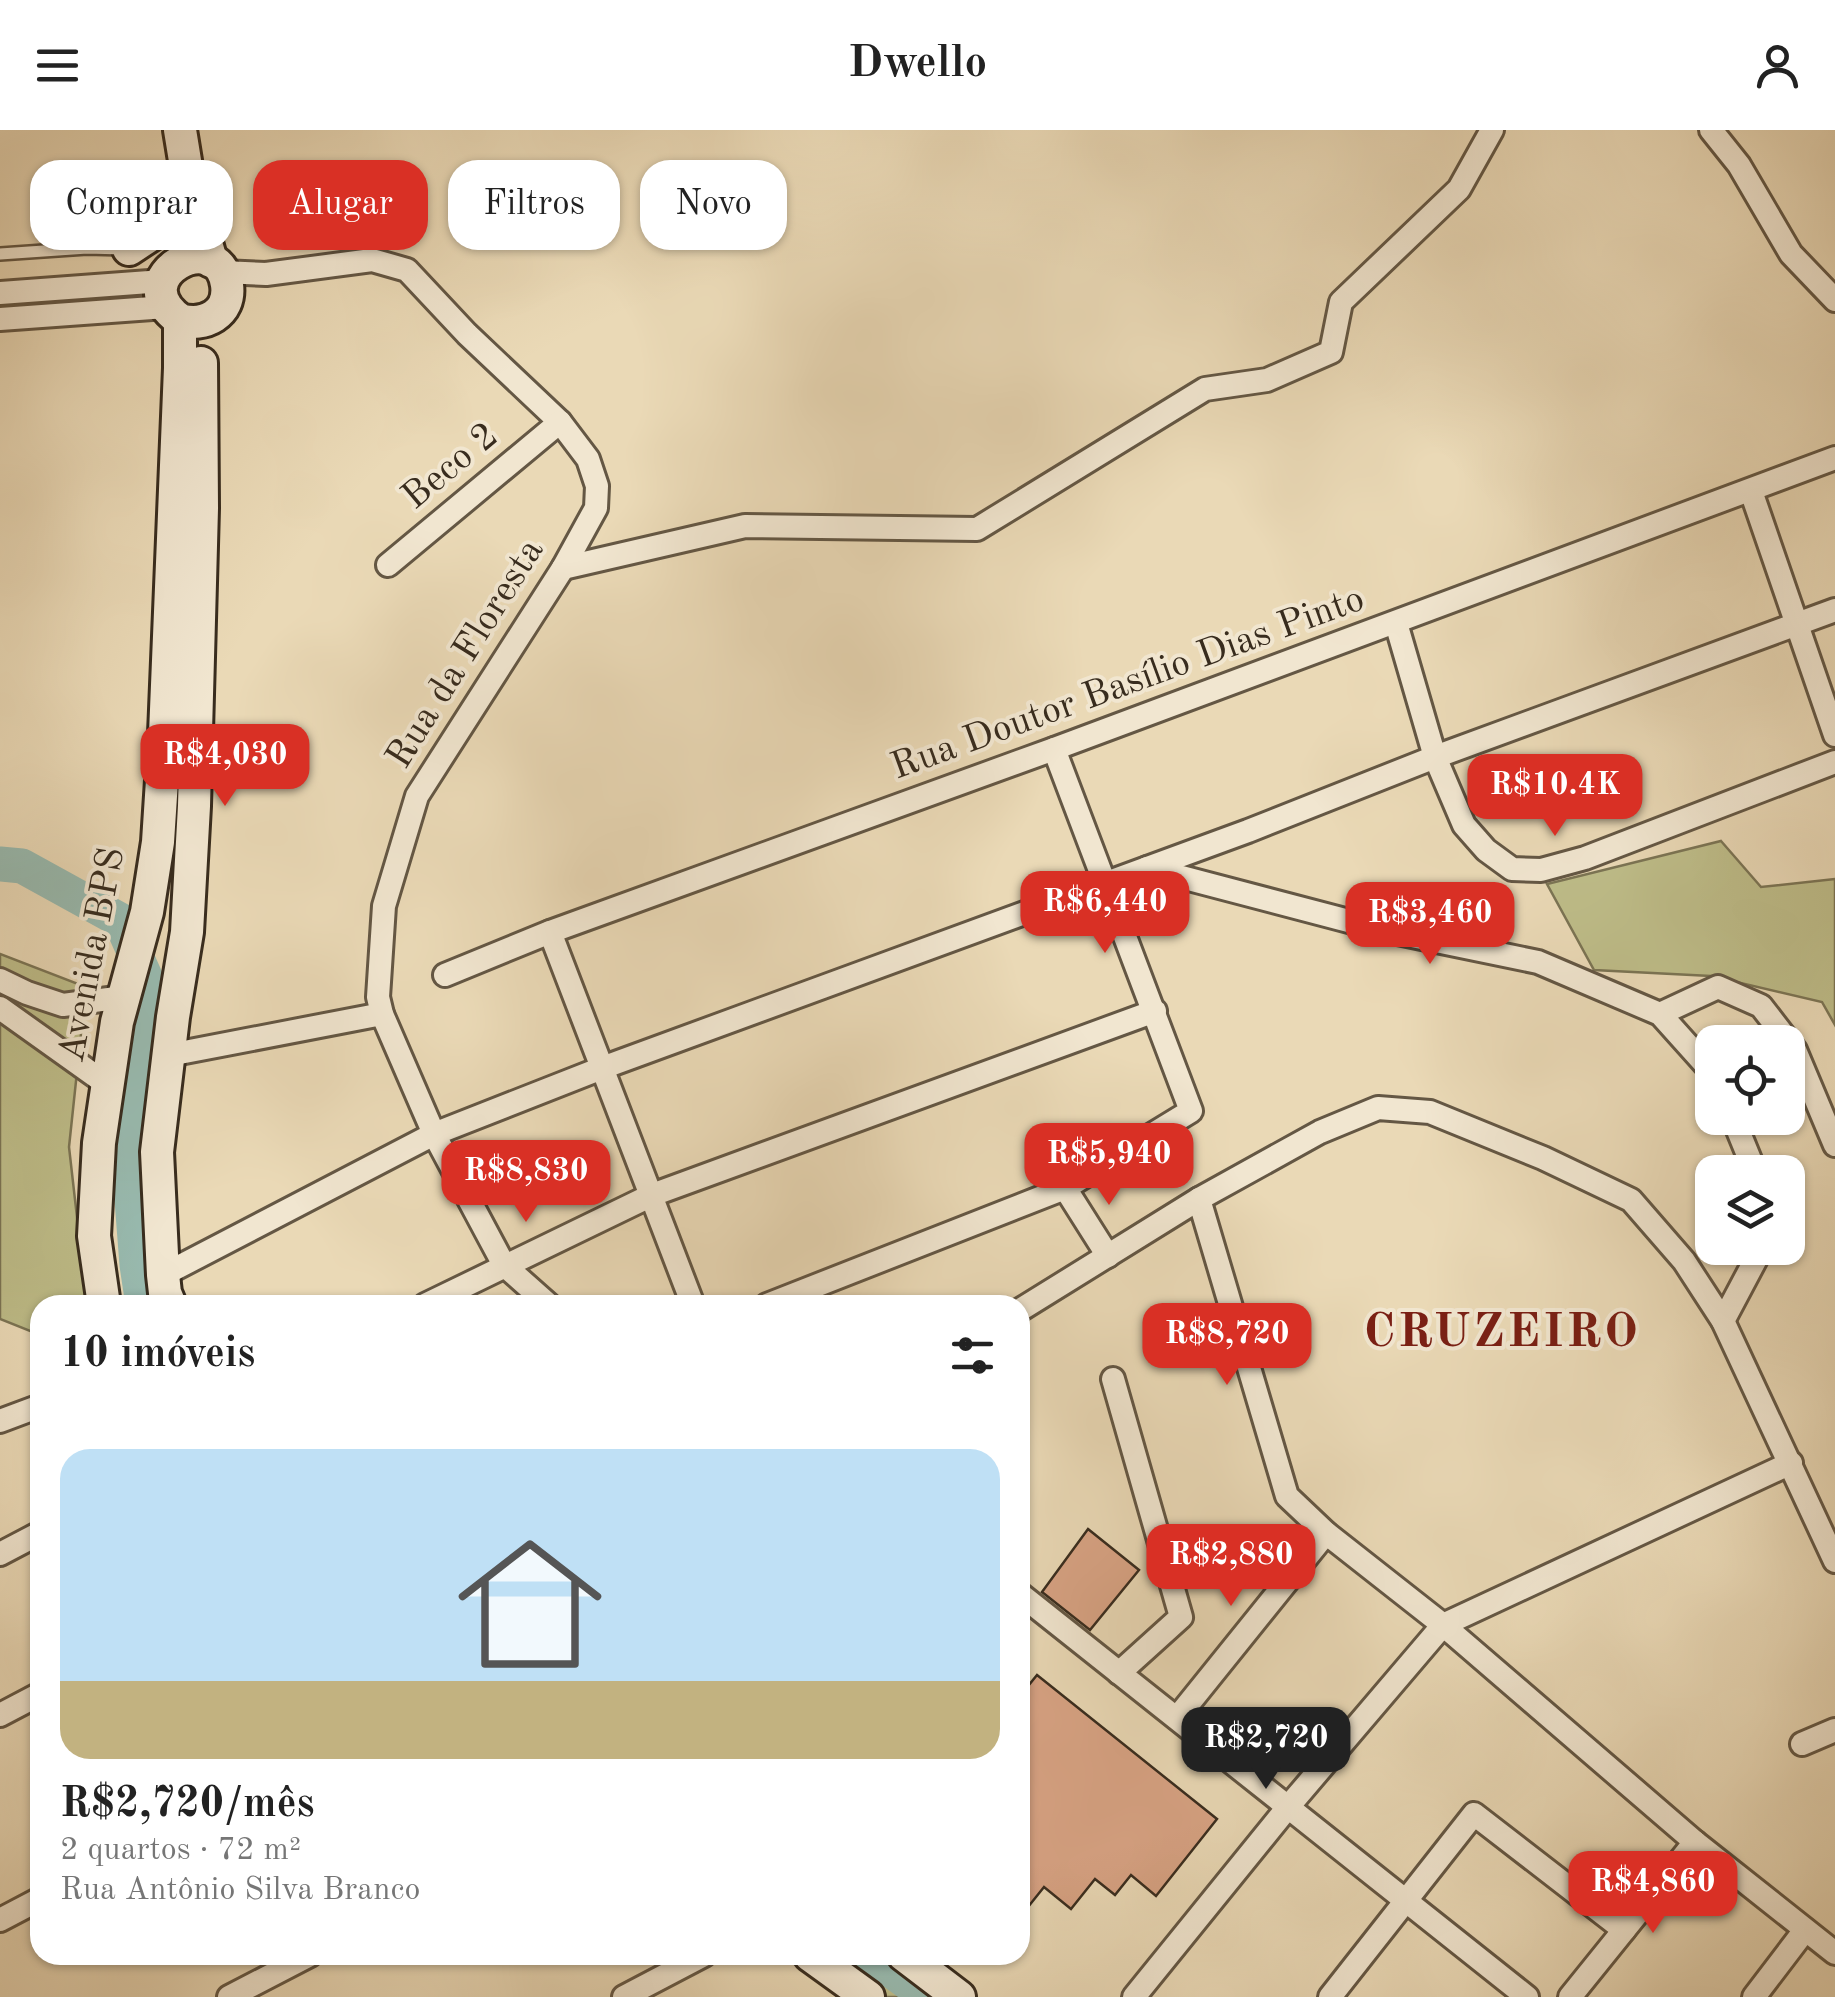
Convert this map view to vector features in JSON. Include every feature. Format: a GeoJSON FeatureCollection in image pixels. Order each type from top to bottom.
{"type":"FeatureCollection","features":[{"type":"Feature","properties":{"kind":"main road"},"geometry":{"type":"LineString","coordinates":[[180,130],[183,160]]}},
{"type":"Feature","properties":{"kind":"main road"},"geometry":{"type":"LineString","coordinates":[[163,250],[166,279]]}},
{"type":"Feature","properties":{"kind":"main road"},"geometry":{"type":"LineString","coordinates":[[166,279],[172,250]]}},
{"type":"Feature","properties":{"kind":"main road"},"geometry":{"type":"LineString","coordinates":[[166,279],[218,314],[220,276],[210,250]]}},
{"type":"Feature","properties":{"kind":"main road"},"geometry":{"type":"LineString","coordinates":[[166,279],[192,258],[220,276]]}},
{"type":"Feature","properties":{"kind":"main road","name":"Avenida BPS"},"geometry":{"type":"LineString","coordinates":[[103,1295],[94,1236],[98,1144],[117,1022],[147,912],[158,842],[166,734],[180,368],[166,279]]}},
{"type":"Feature","properties":{"kind":"main road","name":"Avenida BPS"},"geometry":{"type":"LineString","coordinates":[[166,279],[202,508],[187,932],[157,1152],[166,1290]]}},
{"type":"Feature","properties":{"kind":"main road"},"geometry":{"type":"LineString","coordinates":[[824,1965],[868,1997]]}},
{"type":"Feature","properties":{"kind":"main road"},"geometry":{"type":"LineString","coordinates":[[917,1965],[960,1997]]}},
{"type":"Feature","properties":{"kind":"street"},"geometry":{"type":"LineString","coordinates":[[563,568],[745,526],[978,529],[1205,389],[1267,380],[1331,352],[1342,302],[1459,188],[1492,130]]}},
{"type":"Feature","properties":{"kind":"street"},"geometry":{"type":"LineString","coordinates":[[1711,130],[1739,165],[1790,254],[1835,300]]}},
{"type":"Feature","properties":{"kind":"street","name":"Rua da Floresta"},"geometry":{"type":"LineString","coordinates":[[220,276],[372,260],[407,270],[467,334],[560,422],[588,459],[598,486],[596,508],[563,568],[417,796],[384,906],[378,997],[382,1014],[434,1134],[504,1265],[538,1295]]}},
{"type":"Feature","properties":{"kind":"street"},"geometry":{"type":"LineString","coordinates":[[0,294],[166,279]]}},
{"type":"Feature","properties":{"kind":"street"},"geometry":{"type":"LineString","coordinates":[[0,319],[166,279]]}},
{"type":"Feature","properties":{"kind":"street","name":"Beco 2"},"geometry":{"type":"LineString","coordinates":[[388,565],[560,422]]}},
{"type":"Feature","properties":{"kind":"street","name":"Rua Doutor Basílio Dias Pinto"},"geometry":{"type":"LineString","coordinates":[[446,975],[550,932],[1835,458]]}},
{"type":"Feature","properties":{"kind":"street"},"geometry":{"type":"LineString","coordinates":[[1751,492],[1835,735]]}},
{"type":"Feature","properties":{"kind":"street"},"geometry":{"type":"LineString","coordinates":[[166,1290],[434,1134],[1835,610]]}},
{"type":"Feature","properties":{"kind":"street"},"geometry":{"type":"LineString","coordinates":[[1396,623],[1435,757],[1464,824],[1486,850],[1512,869],[1542,870],[1584,858],[1835,762]]}},
{"type":"Feature","properties":{"kind":"street"},"geometry":{"type":"LineString","coordinates":[[793,1295],[1066,1188],[1192,1111],[1054,749]]}},
{"type":"Feature","properties":{"kind":"street"},"geometry":{"type":"LineString","coordinates":[[1146,868],[1383,930],[1538,962],[1660,1014],[1695,1053]]}},
{"type":"Feature","properties":{"kind":"street"},"geometry":{"type":"LineString","coordinates":[[550,932],[689,1295]]}},
{"type":"Feature","properties":{"kind":"street"},"geometry":{"type":"LineString","coordinates":[[0,980],[63,1005]]}},
{"type":"Feature","properties":{"kind":"street"},"geometry":{"type":"LineString","coordinates":[[50,1045],[49,1021],[63,1005],[126,987]]}},
{"type":"Feature","properties":{"kind":"street"},"geometry":{"type":"LineString","coordinates":[[1660,1014],[1718,987],[1760,1006],[1795,1050],[1835,1145]]}},
{"type":"Feature","properties":{"kind":"street"},"geometry":{"type":"LineString","coordinates":[[0,1008],[108,1084]]}},
{"type":"Feature","properties":{"kind":"street"},"geometry":{"type":"LineString","coordinates":[[445,1295],[652,1195],[1155,1011]]}},
{"type":"Feature","properties":{"kind":"street"},"geometry":{"type":"LineString","coordinates":[[169,1055],[382,1014]]}},
{"type":"Feature","properties":{"kind":"street"},"geometry":{"type":"LineString","coordinates":[[1030,1304],[1199,1199],[1320,1132],[1378,1108],[1430,1112],[1543,1158],[1631,1200],[1684,1261],[1722,1321],[1835,1561]]}},
{"type":"Feature","properties":{"kind":"street"},"geometry":{"type":"LineString","coordinates":[[1066,1188],[1108,1256]]}},
{"type":"Feature","properties":{"kind":"street"},"geometry":{"type":"LineString","coordinates":[[1199,1199],[1286,1496],[1326,1534],[1442,1625],[1695,1842],[1835,1954]]}},
{"type":"Feature","properties":{"kind":"street"},"geometry":{"type":"LineString","coordinates":[[1722,1321],[1753,1265]]}},
{"type":"Feature","properties":{"kind":"street"},"geometry":{"type":"LineString","coordinates":[[1113,1380],[1181,1618],[1120,1672]]}},
{"type":"Feature","properties":{"kind":"street"},"geometry":{"type":"LineString","coordinates":[[0,1421],[30,1410]]}},
{"type":"Feature","properties":{"kind":"street"},"geometry":{"type":"LineString","coordinates":[[1134,1997],[1442,1625],[1790,1463]]}},
{"type":"Feature","properties":{"kind":"street"},"geometry":{"type":"LineString","coordinates":[[1177,1718],[1326,1534]]}},
{"type":"Feature","properties":{"kind":"street"},"geometry":{"type":"LineString","coordinates":[[0,1554],[30,1538]]}},
{"type":"Feature","properties":{"kind":"street"},"geometry":{"type":"LineString","coordinates":[[1030,1602],[1527,1997]]}},
{"type":"Feature","properties":{"kind":"street"},"geometry":{"type":"LineString","coordinates":[[0,1715],[30,1699]]}},
{"type":"Feature","properties":{"kind":"street"},"geometry":{"type":"LineString","coordinates":[[1802,1744],[1835,1730]]}},
{"type":"Feature","properties":{"kind":"street"},"geometry":{"type":"LineString","coordinates":[[1330,1997],[1474,1814],[1624,1930]]}},
{"type":"Feature","properties":{"kind":"street"},"geometry":{"type":"LineString","coordinates":[[1570,1997],[1695,1842]]}},
{"type":"Feature","properties":{"kind":"street"},"geometry":{"type":"LineString","coordinates":[[0,1920],[30,1904]]}},
{"type":"Feature","properties":{"kind":"street"},"geometry":{"type":"LineString","coordinates":[[1754,1997],[1805,1930]]}},
{"type":"Feature","properties":{"kind":"street"},"geometry":{"type":"LineString","coordinates":[[229,1997],[291,1965]]}},
{"type":"Feature","properties":{"kind":"street"},"geometry":{"type":"LineString","coordinates":[[635,1994],[686,1965]]}},
{"type":"Feature","properties":{"kind":"lane"},"geometry":{"type":"LineString","coordinates":[[0,254],[87,248],[166,279]]}},
{"type":"Feature","properties":{"kind":"shaded area"},"geometry":{"type":"Polygon","coordinates":[[[1721,841],[1761,887],[1835,879],[1835,1025],[1822,1002],[1711,976],[1594,970],[1547,884],[1721,841]]]}},
{"type":"Feature","properties":{"kind":"shaded area"},"geometry":{"type":"Polygon","coordinates":[[[0,954],[86,987],[69,1147],[86,1295],[30,1295],[30,1331],[0,1319],[0,954]]]}},
{"type":"Feature","properties":{"kind":"shaded area"},"geometry":{"type":"Polygon","coordinates":[[[836,1965],[902,1965],[944,1997],[876,1997],[836,1965]]]}},
{"type":"Feature","properties":{"kind":"building"},"geometry":{"type":"Polygon","coordinates":[[[1088,1529],[1139,1570],[1090,1630],[1042,1592],[1088,1529]]]}},
{"type":"Feature","properties":{"kind":"building"},"geometry":{"type":"Polygon","coordinates":[[[1037,1675],[1217,1819],[1156,1896],[1131,1875],[1115,1895],[1095,1879],[1071,1909],[1044,1887],[1030,1904],[1030,1684],[1037,1675]]]}},
{"type":"Feature","properties":{"kind":"waterway"},"geometry":{"type":"LineString","coordinates":[[0,864],[22,866],[120,920],[151,990],[131,1187],[142,1295]]}},
{"type":"Feature","properties":{"kind":"waterway"},"geometry":{"type":"LineString","coordinates":[[884,1965],[928,1997]]}},
{"type":"Feature","properties":{"kind":"district","name":"CRUZEIRO"},"geometry":{"type":"Point","coordinates":[1502,1333]}}]}
